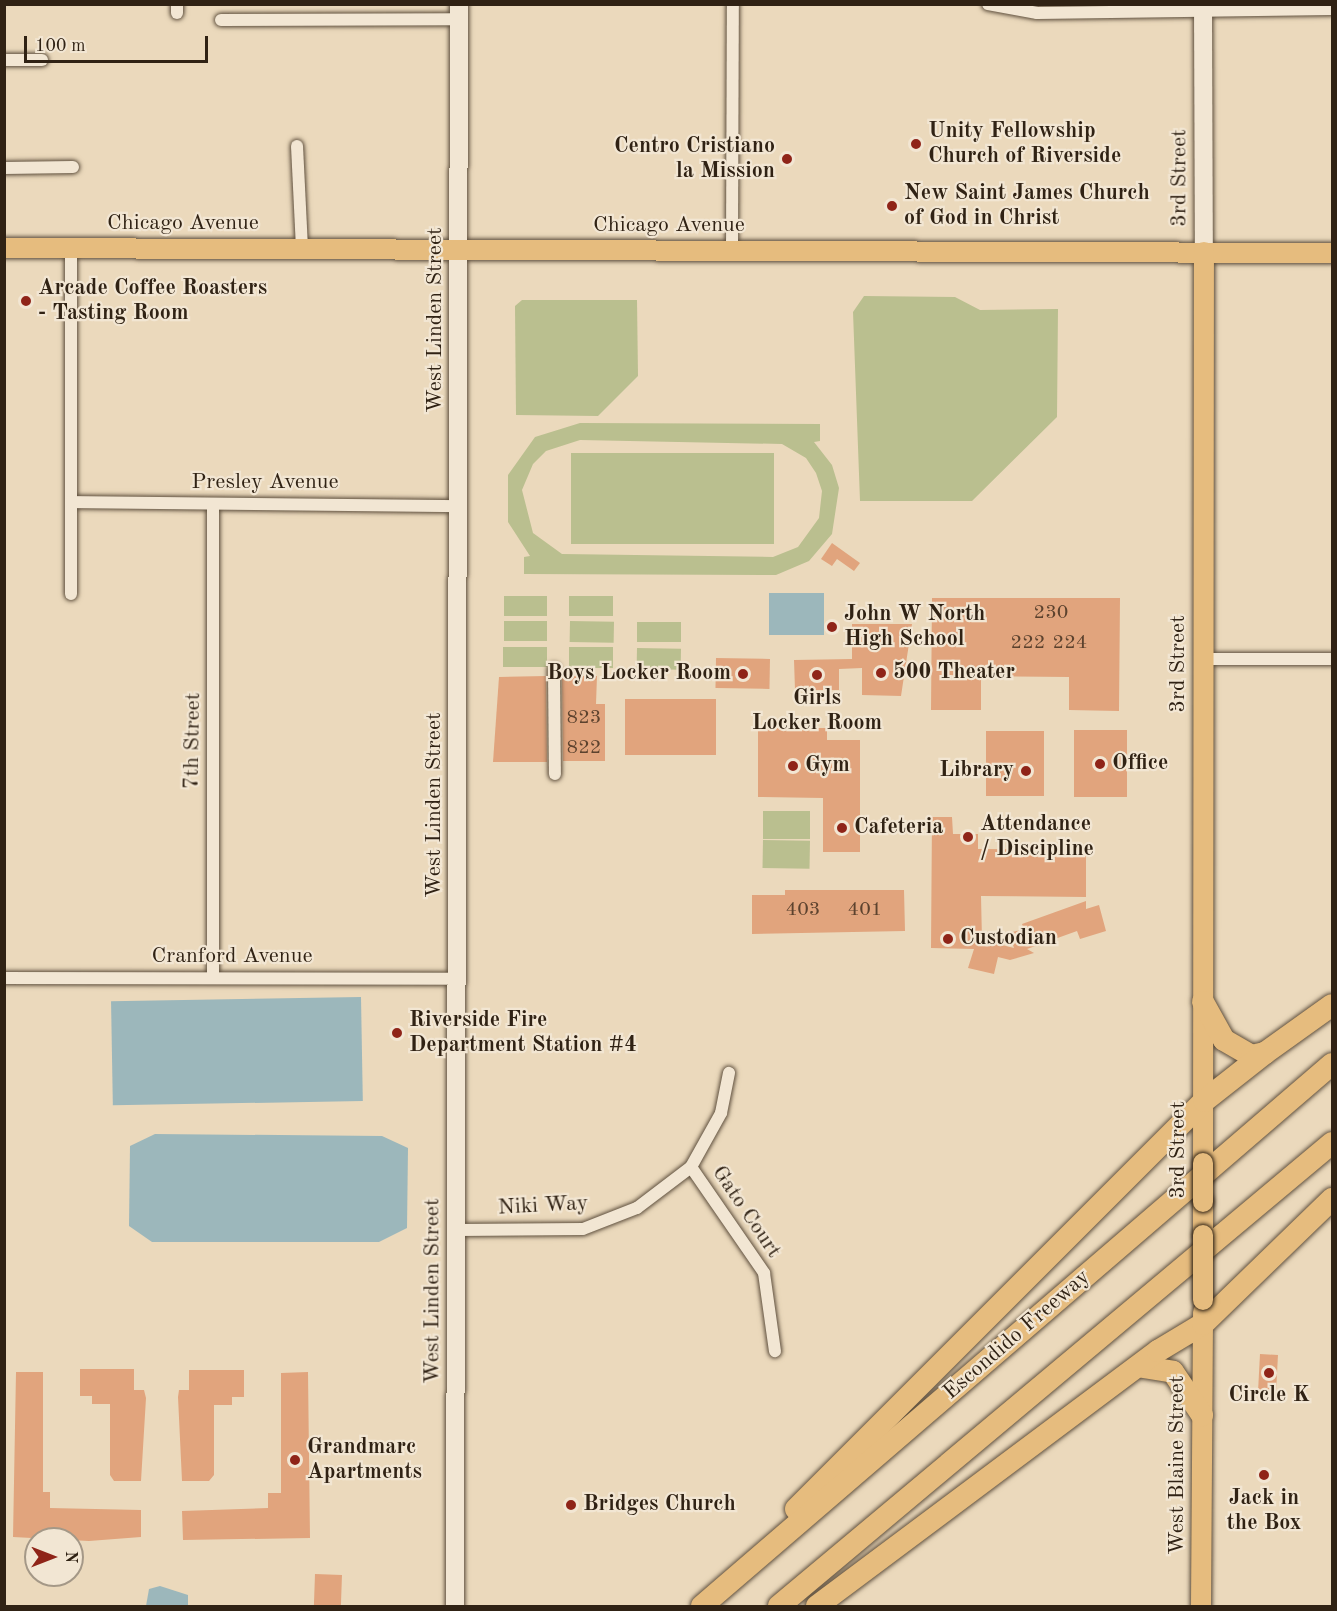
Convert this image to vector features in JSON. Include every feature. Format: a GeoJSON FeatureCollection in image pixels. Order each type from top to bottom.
{"type":"FeatureCollection","features":[{"type":"Feature","properties":{"kind":"highway"},"geometry":{"type":"LineString","coordinates":[[1203,1002],[1233,1049],[1252,1056],[1265,1053]]}},
{"type":"Feature","properties":{"kind":"highway"},"geometry":{"type":"LineString","coordinates":[[701,1606],[1204,1110],[1265,1053],[1332,1005]]}},
{"type":"Feature","properties":{"kind":"highway","name":"Escondido Freeway"},"geometry":{"type":"LineString","coordinates":[[701,1606],[1332,1064]]}},
{"type":"Feature","properties":{"kind":"highway"},"geometry":{"type":"LineString","coordinates":[[779,1606],[1332,1143]]}},
{"type":"Feature","properties":{"kind":"highway"},"geometry":{"type":"LineString","coordinates":[[817,1606],[1203,1324],[1332,1199]]}},
{"type":"Feature","properties":{"kind":"highway"},"geometry":{"type":"LineString","coordinates":[[1143,1367],[1173,1372],[1202,1415]]}},
{"type":"Feature","properties":{"kind":"main road","name":"3rd Street"},"geometry":{"type":"LineString","coordinates":[[1203,6],[1203,1324]]}},
{"type":"Feature","properties":{"kind":"main road","name":"West Linden Street"},"geometry":{"type":"LineString","coordinates":[[455,1606],[459,980],[459,12]]}},
{"type":"Feature","properties":{"kind":"main road","name":"Chicago Avenue"},"geometry":{"type":"LineString","coordinates":[[4,248],[1332,253]]}},
{"type":"Feature","properties":{"kind":"main road","name":"West Blaine Street"},"geometry":{"type":"LineString","coordinates":[[1201,1606],[1203,1324]]}},
{"type":"Feature","properties":{"kind":"street"},"geometry":{"type":"LineString","coordinates":[[732,250],[734,4]]}},
{"type":"Feature","properties":{"kind":"street"},"geometry":{"type":"LineString","coordinates":[[988,4],[1037,13],[1203,6],[1332,9]]}},
{"type":"Feature","properties":{"kind":"street"},"geometry":{"type":"LineString","coordinates":[[221,20],[459,12]]}},
{"type":"Feature","properties":{"kind":"street"},"geometry":{"type":"LineString","coordinates":[[4,60],[42,60]]}},
{"type":"Feature","properties":{"kind":"street"},"geometry":{"type":"LineString","coordinates":[[297,146],[302,249]]}},
{"type":"Feature","properties":{"kind":"street"},"geometry":{"type":"LineString","coordinates":[[4,168],[73,167]]}},
{"type":"Feature","properties":{"kind":"street"},"geometry":{"type":"LineString","coordinates":[[71,247],[71,594]]}},
{"type":"Feature","properties":{"kind":"street","name":"Presley Avenue"},"geometry":{"type":"LineString","coordinates":[[71,502],[460,506]]}},
{"type":"Feature","properties":{"kind":"street","name":"7th Street"},"geometry":{"type":"LineString","coordinates":[[213,505],[213,978]]}},
{"type":"Feature","properties":{"kind":"street"},"geometry":{"type":"LineString","coordinates":[[1203,659],[1332,659]]}},
{"type":"Feature","properties":{"kind":"street"},"geometry":{"type":"LineString","coordinates":[[554,669],[555,774]]}},
{"type":"Feature","properties":{"kind":"street","name":"Cranford Avenue"},"geometry":{"type":"LineString","coordinates":[[4,978],[459,980]]}},
{"type":"Feature","properties":{"kind":"street","name":"Niki Way"},"geometry":{"type":"LineString","coordinates":[[458,1230],[596,1226],[637,1208],[691,1167],[721,1113],[729,1073]]}},
{"type":"Feature","properties":{"kind":"street","name":"Gato Court"},"geometry":{"type":"LineString","coordinates":[[691,1167],[764,1274],[775,1351]]}},
{"type":"Feature","properties":{"kind":"green space"},"geometry":{"type":"Polygon","coordinates":[[[864,296],[955,297],[980,310],[1058,309],[1057,417],[972,501],[860,501],[853,312],[864,296]]]}},
{"type":"Feature","properties":{"kind":"green space"},"geometry":{"type":"Polygon","coordinates":[[[522,300],[637,300],[638,376],[598,416],[516,415],[515,306],[522,300]]]}},
{"type":"Feature","properties":{"kind":"green space"},"geometry":{"type":"Polygon","coordinates":[[[580,423],[820,424],[820,441],[814,442],[832,465],[839,488],[832,534],[809,561],[776,575],[524,574],[524,557],[530,556],[508,522],[508,475],[535,437],[580,423]],[[580,440],[546,451],[533,464],[522,490],[533,533],[562,554],[773,557],[798,547],[819,518],[822,491],[816,473],[806,458],[782,444],[580,440]]]}},
{"type":"Feature","properties":{"kind":"green space"},"geometry":{"type":"Polygon","coordinates":[[[571,453],[774,453],[774,544],[571,544],[571,453]]]}},
{"type":"Feature","properties":{"kind":"green space"},"geometry":{"type":"Polygon","coordinates":[[[504,596],[547,596],[547,616],[504,616],[504,596]]]}},
{"type":"Feature","properties":{"kind":"green space"},"geometry":{"type":"Polygon","coordinates":[[[569,596],[613,596],[613,616],[569,616],[569,596]]]}},
{"type":"Feature","properties":{"kind":"green space"},"geometry":{"type":"Polygon","coordinates":[[[504,621],[547,621],[547,641],[504,641],[504,621]]]}},
{"type":"Feature","properties":{"kind":"green space"},"geometry":{"type":"Polygon","coordinates":[[[570,621],[614,622],[614,643],[570,642],[570,621]]]}},
{"type":"Feature","properties":{"kind":"green space"},"geometry":{"type":"Polygon","coordinates":[[[637,622],[681,622],[681,642],[637,642],[637,622]]]}},
{"type":"Feature","properties":{"kind":"green space"},"geometry":{"type":"Polygon","coordinates":[[[503,647],[547,647],[547,667],[503,667],[503,647]]]}},
{"type":"Feature","properties":{"kind":"green space"},"geometry":{"type":"Polygon","coordinates":[[[569,647],[613,647],[613,668],[569,668],[569,647]]]}},
{"type":"Feature","properties":{"kind":"green space"},"geometry":{"type":"Polygon","coordinates":[[[637,648],[681,649],[681,670],[637,669],[637,648]]]}},
{"type":"Feature","properties":{"kind":"green space"},"geometry":{"type":"Polygon","coordinates":[[[763,811],[810,811],[810,839],[763,839],[763,811]]]}},
{"type":"Feature","properties":{"kind":"green space"},"geometry":{"type":"Polygon","coordinates":[[[763,840],[810,841],[810,869],[763,868],[763,840]]]}},
{"type":"Feature","properties":{"kind":"water"},"geometry":{"type":"Polygon","coordinates":[[[769,593],[824,593],[824,635],[769,635],[769,593]]]}},
{"type":"Feature","properties":{"kind":"water"},"geometry":{"type":"Polygon","coordinates":[[[361,997],[363,1101],[113,1105],[111,1001],[361,997]]]}},
{"type":"Feature","properties":{"kind":"water"},"geometry":{"type":"Polygon","coordinates":[[[155,1134],[382,1136],[408,1148],[407,1228],[379,1242],[152,1242],[129,1226],[130,1146],[155,1134]]]}},
{"type":"Feature","properties":{"kind":"water"},"geometry":{"type":"Polygon","coordinates":[[[160,1586],[188,1595],[188,1606],[146,1606],[149,1589],[160,1586]]]}},
{"type":"Feature","properties":{"kind":"building","name":"John W North High School"},"geometry":{"type":"Polygon","coordinates":[[[832,543],[860,563],[854,571],[837,559],[832,566],[821,559],[832,543]]]}},
{"type":"Feature","properties":{"kind":"building"},"geometry":{"type":"Polygon","coordinates":[[[932,598],[1120,598],[1119,711],[1069,710],[1069,677],[981,676],[981,710],[931,710],[932,598]]]}},
{"type":"Feature","properties":{"kind":"building"},"geometry":{"type":"Polygon","coordinates":[[[852,624],[912,624],[901,696],[862,695],[862,668],[839,669],[839,690],[795,690],[794,660],[852,659],[852,624]]]}},
{"type":"Feature","properties":{"kind":"building","name":"Boys Locker Room"},"geometry":{"type":"Polygon","coordinates":[[[716,658],[770,659],[769,689],[715,688],[716,658]]]}},
{"type":"Feature","properties":{"kind":"building"},"geometry":{"type":"Polygon","coordinates":[[[546,676],[547,762],[493,762],[499,677],[546,676]]]}},
{"type":"Feature","properties":{"kind":"building"},"geometry":{"type":"Polygon","coordinates":[[[562,676],[597,676],[596,704],[605,704],[605,761],[563,761],[562,676]]]}},
{"type":"Feature","properties":{"kind":"building"},"geometry":{"type":"Polygon","coordinates":[[[625,699],[716,699],[716,755],[625,755],[625,699]]]}},
{"type":"Feature","properties":{"kind":"building"},"geometry":{"type":"Polygon","coordinates":[[[758,728],[827,728],[827,740],[860,740],[860,852],[823,852],[823,798],[758,797],[758,728]]]}},
{"type":"Feature","properties":{"kind":"building","name":"Office"},"geometry":{"type":"Polygon","coordinates":[[[1074,730],[1127,730],[1127,797],[1074,797],[1074,730]]]}},
{"type":"Feature","properties":{"kind":"building","name":"Library"},"geometry":{"type":"Polygon","coordinates":[[[986,731],[1044,731],[1044,796],[986,796],[986,731]]]}},
{"type":"Feature","properties":{"kind":"building"},"geometry":{"type":"Polygon","coordinates":[[[932,817],[952,817],[953,834],[978,834],[978,849],[1086,850],[1086,897],[981,896],[982,940],[1014,948],[1009,933],[1024,929],[1022,924],[1086,901],[1086,909],[1099,905],[1106,931],[1080,939],[1077,931],[1027,949],[1034,953],[1010,960],[998,957],[994,974],[968,968],[974,949],[931,948],[932,817]]]}},
{"type":"Feature","properties":{"kind":"building"},"geometry":{"type":"Polygon","coordinates":[[[785,890],[904,890],[905,931],[752,934],[752,895],[785,895],[785,890]]]}},
{"type":"Feature","properties":{"kind":"building","name":"Circle K"},"geometry":{"type":"Polygon","coordinates":[[[1260,1354],[1278,1355],[1276,1393],[1258,1392],[1260,1354]]]}},
{"type":"Feature","properties":{"kind":"building"},"geometry":{"type":"Polygon","coordinates":[[[80,1369],[134,1369],[134,1390],[144,1390],[146,1398],[141,1481],[114,1481],[110,1475],[110,1404],[92,1404],[92,1396],[80,1396],[80,1369]]]}},
{"type":"Feature","properties":{"kind":"building"},"geometry":{"type":"Polygon","coordinates":[[[189,1370],[244,1370],[244,1397],[232,1397],[232,1405],[214,1405],[214,1475],[209,1481],[182,1481],[178,1397],[179,1390],[189,1390],[189,1370]]]}},
{"type":"Feature","properties":{"kind":"building"},"geometry":{"type":"Polygon","coordinates":[[[16,1372],[43,1372],[43,1492],[50,1492],[50,1508],[141,1510],[141,1537],[84,1541],[84,1527],[24,1527],[24,1538],[13,1537],[16,1372]]]}},
{"type":"Feature","properties":{"kind":"building","name":"Grandmarc Apartments"},"geometry":{"type":"Polygon","coordinates":[[[308,1372],[310,1538],[183,1540],[182,1511],[268,1508],[268,1493],[281,1493],[281,1373],[308,1372]]]}},
{"type":"Feature","properties":{"kind":"building"},"geometry":{"type":"Polygon","coordinates":[[[315,1574],[342,1575],[341,1606],[314,1606],[315,1574]]]}},
{"type":"Feature","properties":{"kind":"place","name":"Unity Fellowship Church of Riverside"},"geometry":{"type":"Point","coordinates":[916,144]}},
{"type":"Feature","properties":{"kind":"place","name":"Centro Cristiano la Mission"},"geometry":{"type":"Point","coordinates":[787,159]}},
{"type":"Feature","properties":{"kind":"place","name":"New Saint James Church of God in Christ"},"geometry":{"type":"Point","coordinates":[892,206]}},
{"type":"Feature","properties":{"kind":"place","name":"Arcade Coffee Roasters - Tasting Room"},"geometry":{"type":"Point","coordinates":[26,301]}},
{"type":"Feature","properties":{"kind":"place","name":"John W North High School"},"geometry":{"type":"Point","coordinates":[832,627]}},
{"type":"Feature","properties":{"kind":"place","name":"500 Theater"},"geometry":{"type":"Point","coordinates":[881,673]}},
{"type":"Feature","properties":{"kind":"place","name":"Boys Locker Room"},"geometry":{"type":"Point","coordinates":[743,674]}},
{"type":"Feature","properties":{"kind":"place","name":"Girls Locker Room"},"geometry":{"type":"Point","coordinates":[817,675]}},
{"type":"Feature","properties":{"kind":"place","name":"Office"},"geometry":{"type":"Point","coordinates":[1100,764]}},
{"type":"Feature","properties":{"kind":"place","name":"Gym"},"geometry":{"type":"Point","coordinates":[793,766]}},
{"type":"Feature","properties":{"kind":"place","name":"Library"},"geometry":{"type":"Point","coordinates":[1026,771]}},
{"type":"Feature","properties":{"kind":"place","name":"Cafeteria"},"geometry":{"type":"Point","coordinates":[842,828]}},
{"type":"Feature","properties":{"kind":"place","name":"Attendance / Discipline"},"geometry":{"type":"Point","coordinates":[968,837]}},
{"type":"Feature","properties":{"kind":"place","name":"Custodian"},"geometry":{"type":"Point","coordinates":[948,939]}},
{"type":"Feature","properties":{"kind":"place","name":"Riverside Fire Department Station #4"},"geometry":{"type":"Point","coordinates":[397,1033]}},
{"type":"Feature","properties":{"kind":"place","name":"Circle K"},"geometry":{"type":"Point","coordinates":[1269,1373]}},
{"type":"Feature","properties":{"kind":"place","name":"Grandmarc Apartments"},"geometry":{"type":"Point","coordinates":[295,1460]}},
{"type":"Feature","properties":{"kind":"place","name":"Jack in the Box"},"geometry":{"type":"Point","coordinates":[1264,1475]}},
{"type":"Feature","properties":{"kind":"place","name":"Bridges Church"},"geometry":{"type":"Point","coordinates":[571,1505]}}]}
